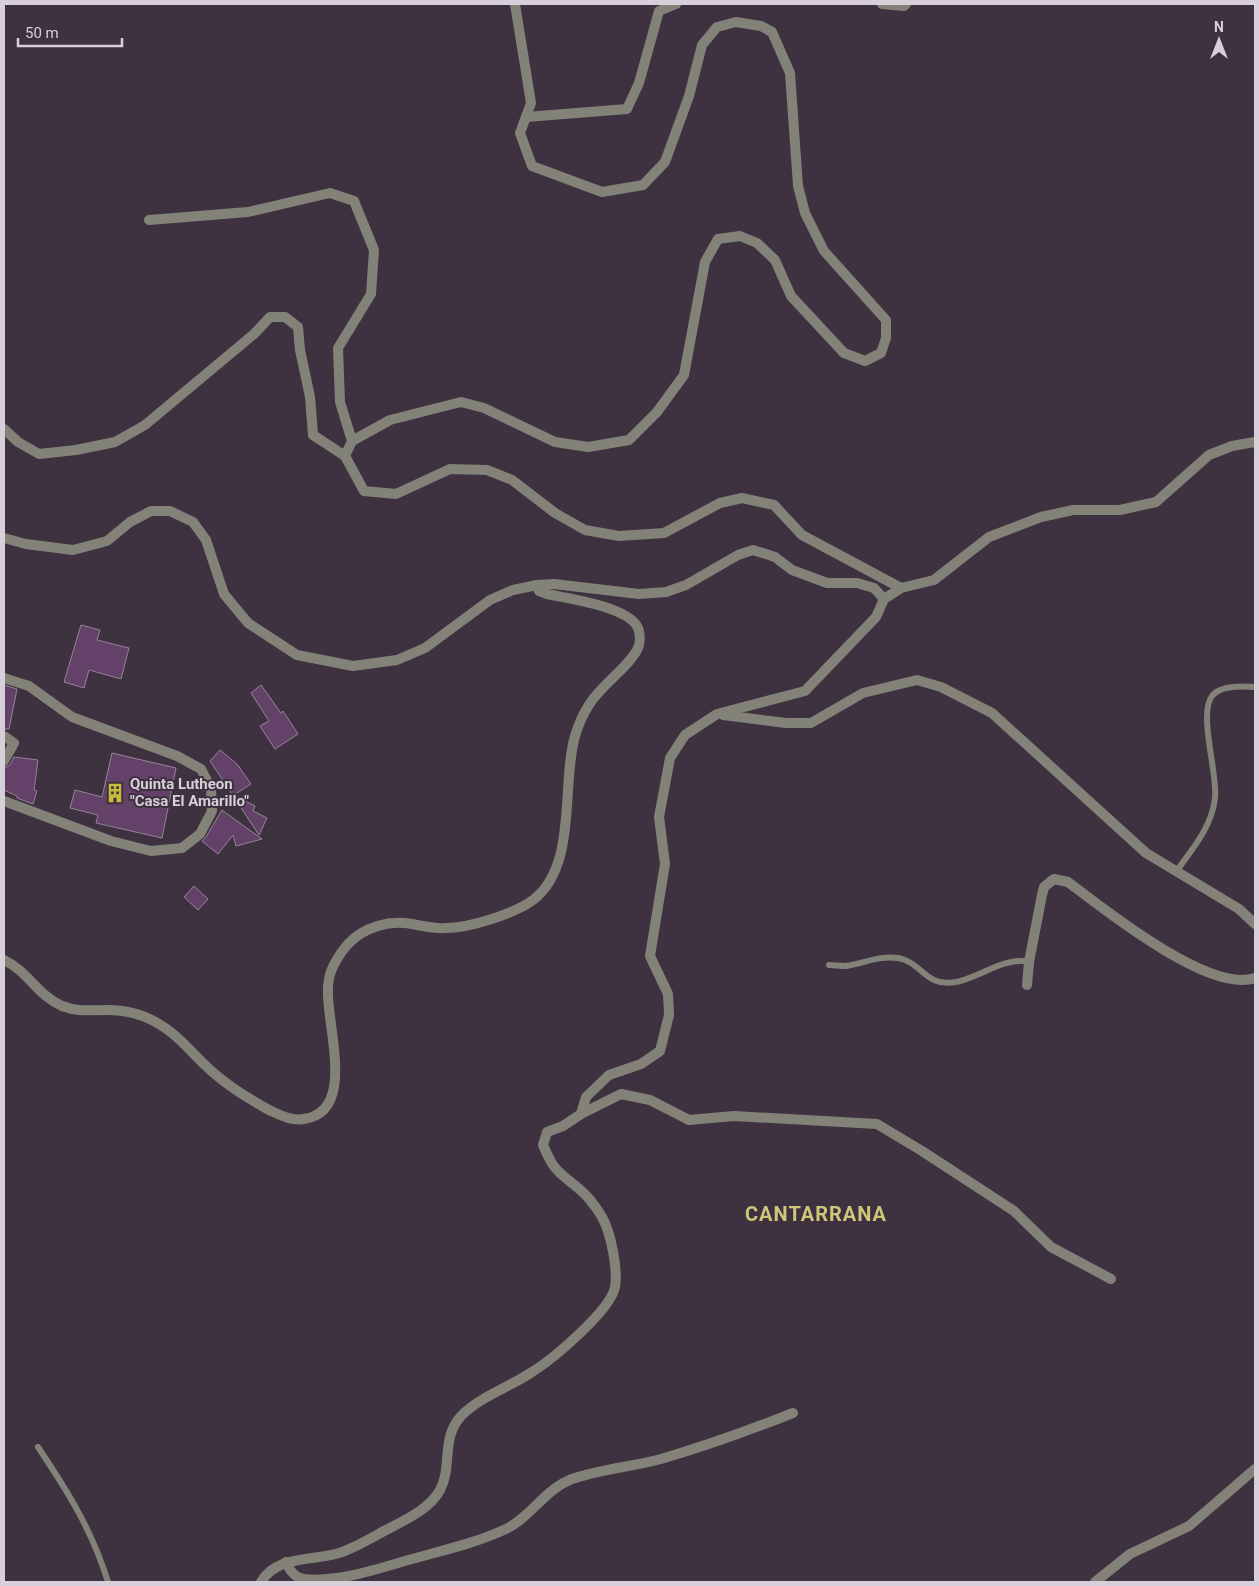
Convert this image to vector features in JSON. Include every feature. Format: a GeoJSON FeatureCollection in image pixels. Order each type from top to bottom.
{"type":"FeatureCollection","features":[{"type":"Feature","properties":{"kind":"street"},"geometry":{"type":"LineString","coordinates":[[345,456],[352,441],[390,420],[461,402],[484,408],[555,442],[588,447],[629,440],[657,412],[684,375],[705,262],[718,239],[740,236],[757,243],[775,260],[791,296],[844,353],[865,361],[882,353],[886,338],[886,320],[824,251],[805,213],[798,186],[790,73],[772,32],[761,26],[736,22],[717,26],[702,45],[689,96],[665,162],[643,185],[602,192],[532,166],[520,133],[531,103],[515,4]]}},
{"type":"Feature","properties":{"kind":"street"},"geometry":{"type":"LineString","coordinates":[[526,117],[627,110],[639,83],[659,12],[676,4]]}},
{"type":"Feature","properties":{"kind":"street"},"geometry":{"type":"LineString","coordinates":[[882,4],[904,6],[906,4]]}},
{"type":"Feature","properties":{"kind":"street"},"geometry":{"type":"LineString","coordinates":[[149,220],[248,212],[330,193],[354,201],[374,250],[371,294],[338,348],[340,402],[352,441]]}},
{"type":"Feature","properties":{"kind":"street"},"geometry":{"type":"LineString","coordinates":[[4,428],[18,442],[39,454],[76,450],[116,442],[145,425],[254,334],[270,317],[285,317],[298,327],[300,350],[310,397],[314,435],[345,456],[364,491],[396,494],[450,469],[487,470],[512,480],[555,513],[585,530],[618,536],[664,533],[720,503],[742,498],[774,505],[802,535],[901,588]]}},
{"type":"Feature","properties":{"kind":"street"},"geometry":{"type":"LineString","coordinates":[[581,1114],[586,1097],[610,1075],[641,1064],[660,1051],[669,1015],[668,994],[650,956],[665,864],[659,817],[670,758],[685,735],[717,714],[805,691],[876,617],[884,599],[901,588],[934,580],[989,537],[1041,517],[1073,510],[1120,510],[1156,502],[1209,455],[1232,446],[1255,442]]}},
{"type":"Feature","properties":{"kind":"street"},"geometry":{"type":"LineString","coordinates":[[4,538],[26,544],[73,550],[107,541],[130,522],[151,511],[170,511],[193,522],[206,540],[224,594],[248,623],[296,655],[353,666],[397,660],[425,648],[490,600],[513,590],[554,584],[639,594],[666,592],[686,585],[738,555],[753,550],[775,557],[792,570],[827,583],[857,583],[874,588],[884,599]]}},
{"type":"Feature","properties":{"kind":"street"},"geometry":{"type":"LineString","coordinates":[[4,960],[22,970],[43,994],[56,1003],[74,1010],[130,1012],[152,1020],[173,1033],[205,1066],[229,1086],[262,1106],[286,1118],[302,1120],[315,1116],[326,1107],[332,1095],[335,1081],[331,1019],[327,996],[329,978],[335,962],[347,944],[362,932],[382,924],[408,923],[430,928],[450,928],[517,910],[535,898],[548,883],[556,867],[564,838],[569,768],[576,733],[589,704],[638,649],[640,633],[631,618],[623,613],[546,594],[539,591],[537,585]]}},
{"type":"Feature","properties":{"kind":"street"},"geometry":{"type":"LineString","coordinates":[[4,678],[29,686],[72,717],[177,756],[200,769],[210,788],[212,811],[200,834],[182,848],[150,851],[111,841],[4,801]]}},
{"type":"Feature","properties":{"kind":"street"},"geometry":{"type":"LineString","coordinates":[[717,714],[786,723],[811,723],[863,693],[918,680],[941,687],[992,713],[1146,853],[1238,909],[1255,924]]}},
{"type":"Feature","properties":{"kind":"street"},"geometry":{"type":"LineString","coordinates":[[4,736],[14,743],[4,761]]}},
{"type":"Feature","properties":{"kind":"street"},"geometry":{"type":"LineString","coordinates":[[1026,985],[1044,887],[1051,880],[1060,879],[1068,882],[1168,952],[1208,972],[1231,980],[1255,978]]}},
{"type":"Feature","properties":{"kind":"street"},"geometry":{"type":"LineString","coordinates":[[261,1582],[271,1570],[286,1562],[339,1553],[403,1521],[431,1502],[441,1490],[451,1430],[462,1415],[486,1398],[533,1372],[567,1346],[602,1310],[615,1288],[614,1253],[602,1218],[581,1190],[553,1166],[543,1145],[547,1132],[563,1126],[581,1114],[622,1094],[650,1100],[689,1120],[734,1116],[877,1124],[1014,1211],[1051,1248],[1111,1279]]}},
{"type":"Feature","properties":{"kind":"street"},"geometry":{"type":"LineString","coordinates":[[286,1562],[289,1570],[295,1576],[304,1579],[328,1578],[366,1572],[469,1545],[508,1528],[528,1514],[543,1497],[570,1480],[597,1471],[659,1459],[735,1436],[793,1413]]}},
{"type":"Feature","properties":{"kind":"street"},"geometry":{"type":"LineString","coordinates":[[1095,1582],[1130,1554],[1189,1526],[1255,1469]]}},
{"type":"Feature","properties":{"kind":"lane"},"geometry":{"type":"LineString","coordinates":[[1176,872],[1204,832],[1211,816],[1215,799],[1215,775],[1209,739],[1208,702],[1216,692],[1224,689],[1244,686],[1255,687]]}},
{"type":"Feature","properties":{"kind":"lane"},"geometry":{"type":"LineString","coordinates":[[829,965],[845,966],[886,957],[898,958],[916,966],[930,979],[946,983],[958,981],[1012,961],[1029,962]]}},
{"type":"Feature","properties":{"kind":"lane"},"geometry":{"type":"LineString","coordinates":[[38,1447],[79,1510],[96,1546],[108,1582]]}},
{"type":"Feature","properties":{"kind":"building"},"geometry":{"type":"Polygon","coordinates":[[[81,625],[100,630],[97,640],[129,648],[121,679],[89,670],[84,688],[64,682],[81,625]]]}},
{"type":"Feature","properties":{"kind":"building"},"geometry":{"type":"Polygon","coordinates":[[[4,685],[17,689],[9,729],[4,729],[4,685]]]}},
{"type":"Feature","properties":{"kind":"building"},"geometry":{"type":"Polygon","coordinates":[[[261,685],[281,713],[283,711],[298,734],[275,749],[260,726],[269,721],[251,693],[261,685]]]}},
{"type":"Feature","properties":{"kind":"building"},"geometry":{"type":"Polygon","coordinates":[[[220,750],[237,764],[251,784],[234,795],[255,806],[253,811],[267,818],[259,835],[210,761],[220,750]]]}},
{"type":"Feature","properties":{"kind":"building","name":"Quinta Lutheon \"Casa El Amarillo\""},"geometry":{"type":"Polygon","coordinates":[[[112,753],[176,768],[162,838],[96,823],[98,815],[70,808],[75,790],[102,797],[112,753]]]}},
{"type":"Feature","properties":{"kind":"building"},"geometry":{"type":"Polygon","coordinates":[[[14,757],[38,760],[34,790],[37,791],[33,804],[17,798],[17,796],[4,790],[4,768],[10,765],[14,757]]]}},
{"type":"Feature","properties":{"kind":"building"},"geometry":{"type":"Polygon","coordinates":[[[222,810],[262,839],[236,846],[233,835],[218,854],[202,841],[222,810]]]}},
{"type":"Feature","properties":{"kind":"building"},"geometry":{"type":"Polygon","coordinates":[[[194,886],[208,899],[198,910],[184,897],[194,886]]]}},
{"type":"Feature","properties":{"kind":"place","name":"Quinta Lutheon \"Casa El Amarillo\""},"geometry":{"type":"Point","coordinates":[115,793]}},
{"type":"Feature","properties":{"kind":"district","name":"CANTARRANA"},"geometry":{"type":"Point","coordinates":[816,1214]}}]}
